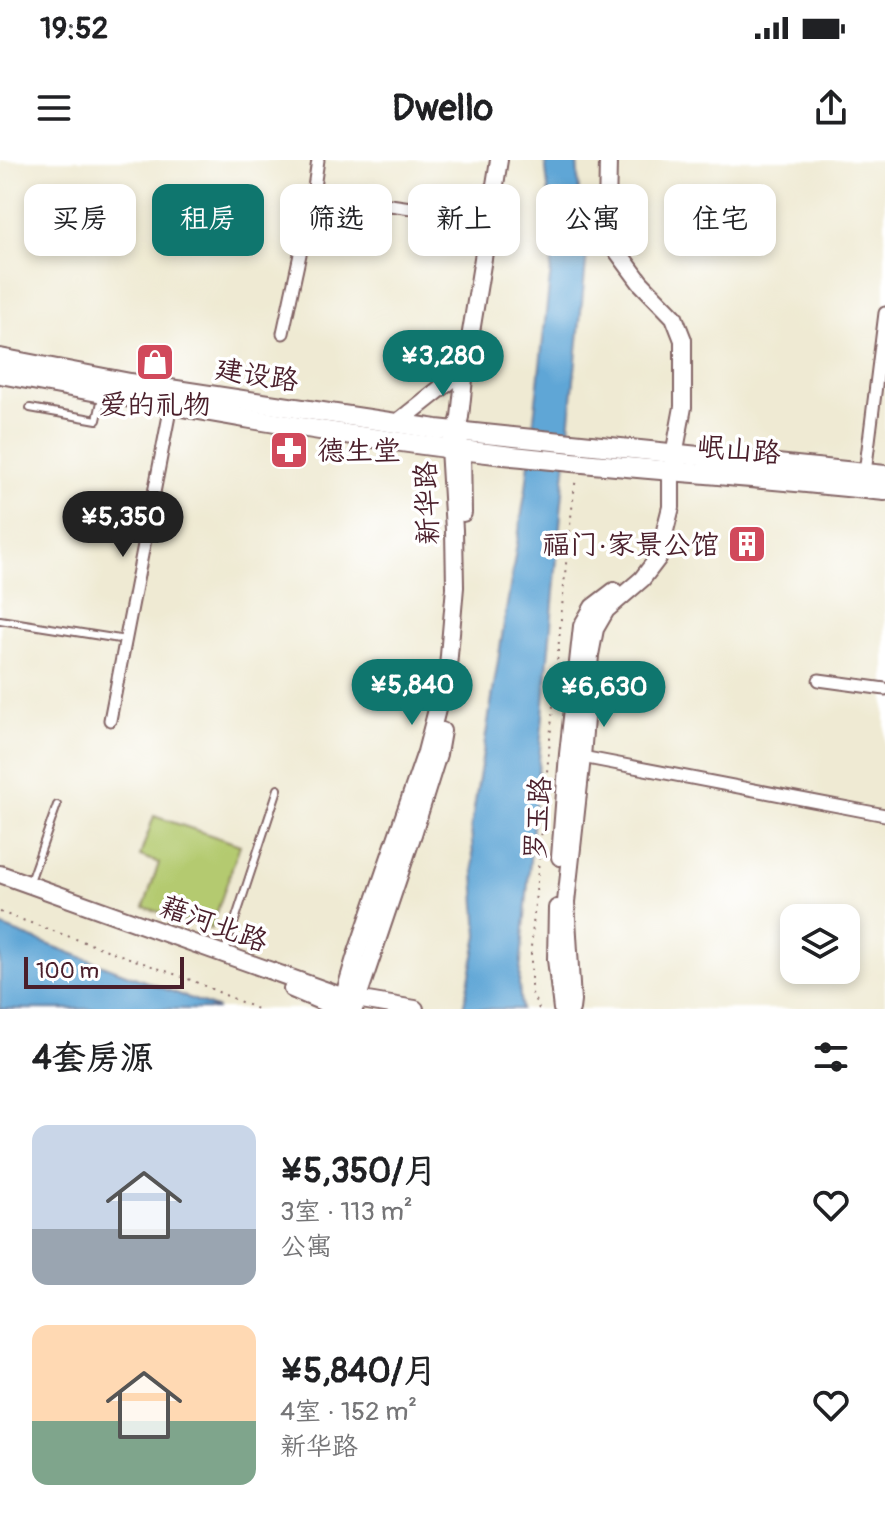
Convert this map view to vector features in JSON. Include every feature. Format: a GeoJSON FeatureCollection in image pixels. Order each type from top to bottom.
{"type":"FeatureCollection","features":[{"type":"Feature","properties":{"kind":"main road"},"geometry":{"type":"LineString","coordinates":[[495,184],[499,160]]}},
{"type":"Feature","properties":{"kind":"main road","name":"罗玉路"},"geometry":{"type":"LineString","coordinates":[[562,1009],[556,959],[557,901],[582,626],[593,607],[630,580],[647,559],[673,462],[683,407],[683,340],[674,317],[640,282],[615,248],[607,216],[608,160]]}},
{"type":"Feature","properties":{"kind":"main road"},"geometry":{"type":"LineString","coordinates":[[397,423],[465,369],[482,256]]}},
{"type":"Feature","properties":{"kind":"main road","name":"建设路"},"geometry":{"type":"LineString","coordinates":[[0,358],[130,383],[397,423],[503,455],[588,454]]}},
{"type":"Feature","properties":{"kind":"main road","name":"新华路"},"geometry":{"type":"LineString","coordinates":[[347,1005],[355,958],[426,752],[448,667],[455,587],[456,443],[465,369]]}},
{"type":"Feature","properties":{"kind":"main road","name":"建设路"},"geometry":{"type":"LineString","coordinates":[[0,374],[393,441],[456,443],[507,436],[588,454]]}},
{"type":"Feature","properties":{"kind":"main road"},"geometry":{"type":"LineString","coordinates":[[588,454],[673,462]]}},
{"type":"Feature","properties":{"kind":"main road","name":"罗玉路"},"geometry":{"type":"LineString","coordinates":[[571,1009],[566,902],[590,655],[595,629],[606,610],[642,579],[658,558],[671,507],[673,462]]}},
{"type":"Feature","properties":{"kind":"main road","name":"岷山路"},"geometry":{"type":"LineString","coordinates":[[673,462],[885,475]]}},
{"type":"Feature","properties":{"kind":"main road","name":"岷山路"},"geometry":{"type":"LineString","coordinates":[[673,462],[885,491]]}},
{"type":"Feature","properties":{"kind":"main road","name":"藉河北路"},"geometry":{"type":"LineString","coordinates":[[0,874],[224,954],[347,1005]]}},
{"type":"Feature","properties":{"kind":"main road","name":"藉河北路"},"geometry":{"type":"LineString","coordinates":[[0,885],[295,990],[347,1005],[415,1009]]}},
{"type":"Feature","properties":{"kind":"street"},"geometry":{"type":"LineString","coordinates":[[314,184],[318,160]]}},
{"type":"Feature","properties":{"kind":"street"},"geometry":{"type":"LineString","coordinates":[[283,333],[300,256]]}},
{"type":"Feature","properties":{"kind":"street"},"geometry":{"type":"LineString","coordinates":[[865,473],[885,313]]}},
{"type":"Feature","properties":{"kind":"street"},"geometry":{"type":"LineString","coordinates":[[110,720],[171,405]]}},
{"type":"Feature","properties":{"kind":"street"},"geometry":{"type":"LineString","coordinates":[[819,680],[885,689]]}},
{"type":"Feature","properties":{"kind":"street"},"geometry":{"type":"LineString","coordinates":[[582,757],[885,815]]}},
{"type":"Feature","properties":{"kind":"lane"},"geometry":{"type":"LineString","coordinates":[[30,408],[97,420],[103,393]]}},
{"type":"Feature","properties":{"kind":"lane"},"geometry":{"type":"LineString","coordinates":[[0,620],[126,640]]}},
{"type":"Feature","properties":{"kind":"lane"},"geometry":{"type":"LineString","coordinates":[[224,954],[278,789]]}},
{"type":"Feature","properties":{"kind":"lane"},"geometry":{"type":"LineString","coordinates":[[29,884],[57,805]]}},
{"type":"Feature","properties":{"kind":"path"},"geometry":{"type":"LineString","coordinates":[[539,1009],[531,991],[531,947],[549,739],[575,484],[588,454]]}},
{"type":"Feature","properties":{"kind":"path"},"geometry":{"type":"LineString","coordinates":[[0,912],[191,980],[257,1009]]}},
{"type":"Feature","properties":{"kind":"green space"},"geometry":{"type":"Polygon","coordinates":[[[154,816],[240,845],[211,929],[144,907],[159,863],[140,856],[154,816]]]}},
{"type":"Feature","properties":{"kind":"water"},"geometry":{"type":"Polygon","coordinates":[[[545,160],[577,160],[579,184],[548,184],[545,160]]]}},
{"type":"Feature","properties":{"kind":"water"},"geometry":{"type":"Polygon","coordinates":[[[553,256],[587,256],[519,984],[521,1009],[463,1009],[478,936],[471,827],[526,488],[553,256]]]}},
{"type":"Feature","properties":{"kind":"water"},"geometry":{"type":"Polygon","coordinates":[[[0,926],[218,1009],[0,1009],[0,926]]]}},
{"type":"Feature","properties":{"kind":"place","name":"爱的礼物"},"geometry":{"type":"Point","coordinates":[155,362]}},
{"type":"Feature","properties":{"kind":"place","name":"德生堂"},"geometry":{"type":"Point","coordinates":[289,450]}},
{"type":"Feature","properties":{"kind":"place","name":"福门·家景公馆"},"geometry":{"type":"Point","coordinates":[747,544]}}]}
